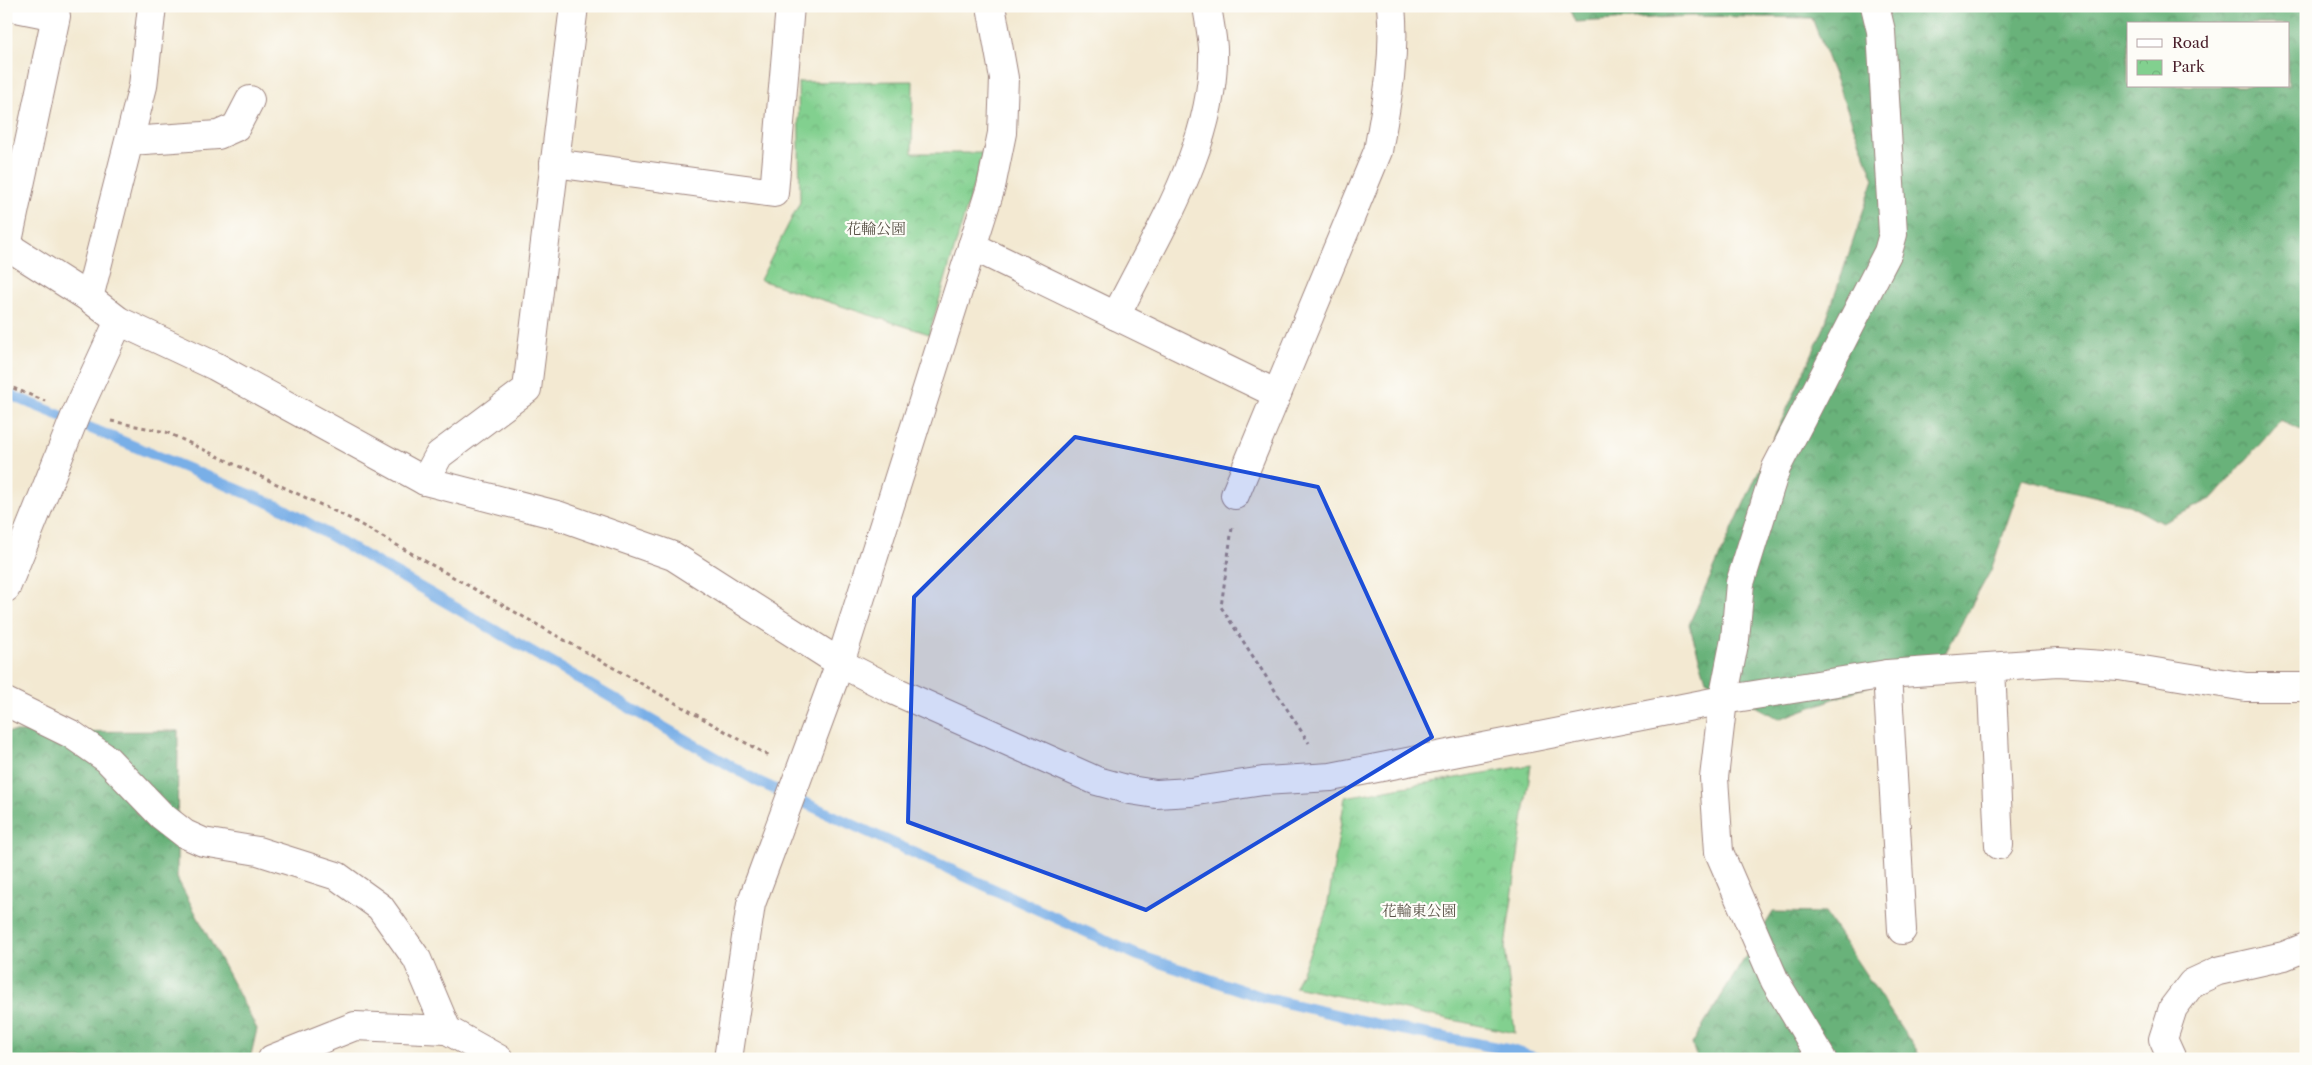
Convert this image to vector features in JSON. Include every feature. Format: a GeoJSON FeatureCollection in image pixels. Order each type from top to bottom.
{"type":"FeatureCollection","features":[{"type":"Feature","properties":{"kind":"street"},"geometry":{"type":"LineString","coordinates":[[6,6],[56,16],[7,245],[89,298],[120,322],[215,366],[384,456],[425,481],[557,515],[673,556],[840,663],[894,691],[1097,780],[1130,790],[1156,794],[1191,792],[1263,780],[1331,777],[1724,700],[1887,674],[2058,662],[2119,666],[2246,687],[2306,687]]}},
{"type":"Feature","properties":{"kind":"street"},"geometry":{"type":"LineString","coordinates":[[89,298],[143,86],[152,6]]}},
{"type":"Feature","properties":{"kind":"street"},"geometry":{"type":"LineString","coordinates":[[425,481],[439,455],[527,389],[574,6]]}},
{"type":"Feature","properties":{"kind":"street"},"geometry":{"type":"LineString","coordinates":[[554,163],[774,193],[790,6]]}},
{"type":"Feature","properties":{"kind":"street"},"geometry":{"type":"LineString","coordinates":[[728,1059],[751,904],[840,663],[991,187],[1002,133],[1004,78],[991,6]]}},
{"type":"Feature","properties":{"kind":"street"},"geometry":{"type":"LineString","coordinates":[[1116,316],[1182,182],[1200,136],[1210,91],[1213,47],[1207,6]]}},
{"type":"Feature","properties":{"kind":"street"},"geometry":{"type":"LineString","coordinates":[[1235,495],[1378,151],[1388,97],[1394,37],[1391,6]]}},
{"type":"Feature","properties":{"kind":"street"},"geometry":{"type":"LineString","coordinates":[[1822,1059],[1775,981],[1719,852],[1714,778],[1724,700],[1735,639],[1740,583],[1776,468],[1888,252],[1893,234],[1881,31],[1875,6]]}},
{"type":"Feature","properties":{"kind":"street"},"geometry":{"type":"LineString","coordinates":[[130,141],[218,135],[236,127],[250,100]]}},
{"type":"Feature","properties":{"kind":"street"},"geometry":{"type":"LineString","coordinates":[[972,246],[1277,394]]}},
{"type":"Feature","properties":{"kind":"street"},"geometry":{"type":"LineString","coordinates":[[6,588],[76,414],[120,322]]}},
{"type":"Feature","properties":{"kind":"street"},"geometry":{"type":"LineString","coordinates":[[1991,667],[1999,845]]}},
{"type":"Feature","properties":{"kind":"street"},"geometry":{"type":"LineString","coordinates":[[1887,674],[1902,930]]}},
{"type":"Feature","properties":{"kind":"street"},"geometry":{"type":"LineString","coordinates":[[6,702],[71,734],[108,759],[162,816],[184,834],[203,842],[258,851],[337,876],[380,906],[417,959],[447,1030]]}},
{"type":"Feature","properties":{"kind":"street"},"geometry":{"type":"LineString","coordinates":[[2172,1059],[2163,1038],[2173,1008],[2192,983],[2218,970],[2284,956],[2306,947]]}},
{"type":"Feature","properties":{"kind":"street"},"geometry":{"type":"LineString","coordinates":[[272,1059],[355,1026],[447,1030],[499,1059]]}},
{"type":"Feature","properties":{"kind":"path"},"geometry":{"type":"LineString","coordinates":[[6,385],[76,414],[166,432],[349,518],[800,773]]}},
{"type":"Feature","properties":{"kind":"path"},"geometry":{"type":"LineString","coordinates":[[1235,495],[1221,607],[1331,777]]}},
{"type":"Feature","properties":{"kind":"highlighted area"},"geometry":{"type":"Polygon","coordinates":[[[1075,437],[1318,487],[1432,737],[1146,910],[908,822],[914,597],[1075,437]]]}},
{"type":"Feature","properties":{"kind":"green space"},"geometry":{"type":"Polygon","coordinates":[[[1569,6],[2306,6],[2306,432],[2280,421],[2213,498],[2162,523],[2127,504],[2022,479],[1991,570],[1942,659],[1779,719],[1706,680],[1689,624],[1823,330],[1874,179],[1812,18],[1691,16],[1576,22],[1569,6]]]}},
{"type":"Feature","properties":{"kind":"green space","name":"花輪公園"},"geometry":{"type":"Polygon","coordinates":[[[913,81],[912,153],[983,153],[929,334],[760,280],[800,202],[798,82],[913,81]]]}},
{"type":"Feature","properties":{"kind":"green space"},"geometry":{"type":"Polygon","coordinates":[[[178,731],[177,878],[257,1029],[250,1059],[6,1059],[6,732],[178,731]]]}},
{"type":"Feature","properties":{"kind":"green space","name":"花輪東公園"},"geometry":{"type":"Polygon","coordinates":[[[1531,765],[1505,947],[1515,1033],[1295,987],[1326,915],[1345,797],[1531,765]]]}},
{"type":"Feature","properties":{"kind":"green space"},"geometry":{"type":"Polygon","coordinates":[[[1773,912],[1825,913],[1922,1059],[1697,1059],[1692,1044],[1773,912]]]}},
{"type":"Feature","properties":{"kind":"waterway"},"geometry":{"type":"LineString","coordinates":[[6,393],[282,508],[757,781],[1137,955],[1265,998],[1389,1027],[1510,1050],[1539,1059]]}}]}
